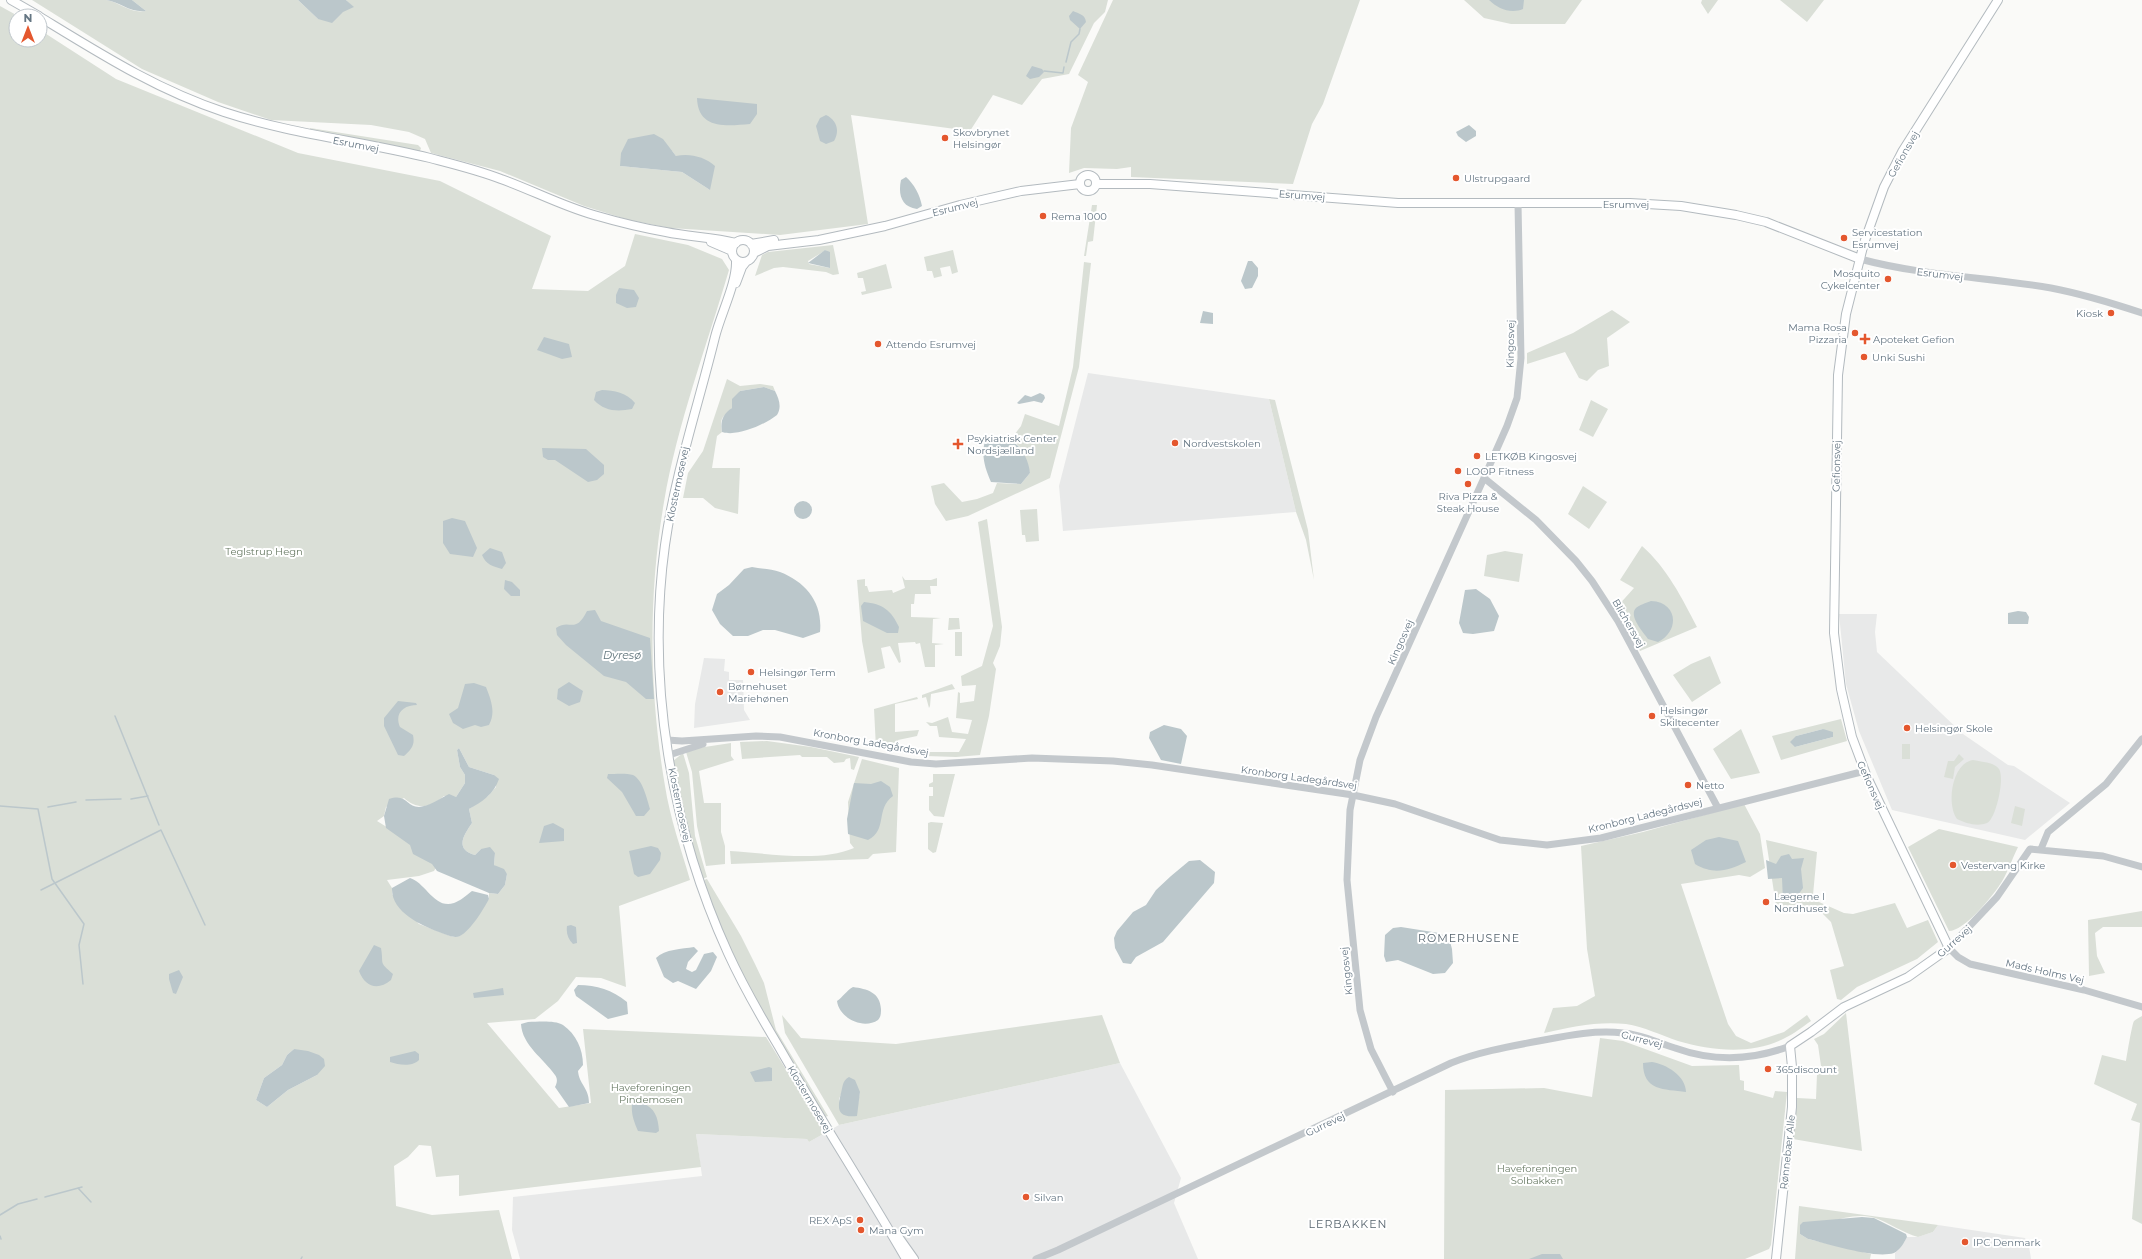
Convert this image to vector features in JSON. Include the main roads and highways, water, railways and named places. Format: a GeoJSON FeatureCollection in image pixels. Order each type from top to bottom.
{"type":"FeatureCollection","features":[{"type":"Feature","properties":{"kind":"main road","name":"Esrumvej"},"geometry":{"type":"LineString","coordinates":[[11,0],[26,8]]}},
{"type":"Feature","properties":{"kind":"main road","name":"Gefionsvej"},"geometry":{"type":"LineString","coordinates":[[1949,948],[1865,770],[1847,718],[1841,689],[1834,633],[1838,375],[1846,314],[1860,259],[1884,187],[1898,159],[1998,0]]}},
{"type":"Feature","properties":{"kind":"main road","name":"Esrumvej"},"geometry":{"type":"LineString","coordinates":[[48,21],[108,60],[150,82],[183,97],[223,112],[303,134],[428,158],[500,178],[591,214],[661,231],[711,237],[734,247]]}},
{"type":"Feature","properties":{"kind":"main road","name":"Esrumvej"},"geometry":{"type":"LineString","coordinates":[[753,248],[775,240],[830,237],[885,226],[960,205],[1021,191],[1080,184],[1082,189],[1089,191],[1093,190],[1096,184],[1150,184],[1398,203],[1650,204],[1698,208],[1766,222],[1860,259]]}},
{"type":"Feature","properties":{"kind":"main road"},"geometry":{"type":"LineString","coordinates":[[743,240],[753,248],[751,258],[746,262],[736,260],[734,247],[743,240]]}},
{"type":"Feature","properties":{"kind":"main road","name":"Klostermosevej"},"geometry":{"type":"LineString","coordinates":[[714,346],[714,340],[733,276],[736,260]]}},
{"type":"Feature","properties":{"kind":"main road","name":"Klostermosevej"},"geometry":{"type":"LineString","coordinates":[[746,262],[742,267],[720,333],[714,346],[677,478],[665,549],[659,652],[669,755],[679,810],[696,870],[709,910],[729,955],[752,1001],[789,1066],[907,1259]]}},
{"type":"Feature","properties":{"kind":"main road","name":"Gurrevej"},"geometry":{"type":"LineString","coordinates":[[1790,1046],[1812,1032],[1844,1007],[1908,977],[1949,948]]}},
{"type":"Feature","properties":{"kind":"main road","name":"Rønnebær Alle"},"geometry":{"type":"LineString","coordinates":[[1776,1259],[1792,1107],[1792,1067],[1790,1046]]}},
{"type":"Feature","properties":{"kind":"main road","name":"Klostermosevej"},"geometry":{"type":"LineString","coordinates":[[884,1222],[898,1237],[914,1259]]}},
{"type":"Feature","properties":{"kind":"water"},"geometry":{"type":"Polygon","coordinates":[[[106,0],[132,0],[146,11],[130,9],[106,0]]]}},
{"type":"Feature","properties":{"kind":"water"},"geometry":{"type":"Polygon","coordinates":[[[298,0],[346,0],[354,7],[343,12],[332,23],[318,19],[298,0]]]}},
{"type":"Feature","properties":{"kind":"water"},"geometry":{"type":"Polygon","coordinates":[[[1489,0],[1524,0],[1523,9],[1514,11],[1505,10],[1496,6],[1489,0]]]}},
{"type":"Feature","properties":{"kind":"water"},"geometry":{"type":"Polygon","coordinates":[[[1073,11],[1085,19],[1086,22],[1080,29],[1070,20],[1069,16],[1073,11]]]}},
{"type":"Feature","properties":{"kind":"water"},"geometry":{"type":"Polygon","coordinates":[[[1032,66],[1042,69],[1044,72],[1039,77],[1030,79],[1026,76],[1032,66]]]}},
{"type":"Feature","properties":{"kind":"water"},"geometry":{"type":"Polygon","coordinates":[[[697,98],[757,104],[757,114],[750,124],[715,124],[702,116],[697,98]]]}},
{"type":"Feature","properties":{"kind":"water"},"geometry":{"type":"Polygon","coordinates":[[[826,115],[835,123],[837,133],[834,141],[826,144],[820,141],[816,126],[820,118],[826,115]]]}},
{"type":"Feature","properties":{"kind":"water"},"geometry":{"type":"Polygon","coordinates":[[[1469,125],[1476,131],[1476,136],[1466,142],[1458,136],[1456,132],[1469,125]]]}},
{"type":"Feature","properties":{"kind":"water"},"geometry":{"type":"Polygon","coordinates":[[[654,134],[663,139],[676,156],[697,156],[707,160],[715,166],[710,190],[682,172],[620,166],[621,153],[628,139],[654,134]]]}},
{"type":"Feature","properties":{"kind":"water"},"geometry":{"type":"Polygon","coordinates":[[[906,177],[914,186],[920,198],[922,206],[917,209],[907,206],[902,199],[900,185],[901,180],[906,177]]]}},
{"type":"Feature","properties":{"kind":"water"},"geometry":{"type":"Polygon","coordinates":[[[825,250],[830,252],[830,268],[808,263],[825,250]]]}},
{"type":"Feature","properties":{"kind":"water"},"geometry":{"type":"Polygon","coordinates":[[[1248,261],[1252,261],[1258,268],[1258,276],[1252,288],[1245,289],[1241,281],[1248,261]]]}},
{"type":"Feature","properties":{"kind":"water"},"geometry":{"type":"Polygon","coordinates":[[[619,288],[634,290],[639,298],[636,307],[627,308],[616,303],[616,295],[619,288]]]}},
{"type":"Feature","properties":{"kind":"water"},"geometry":{"type":"Polygon","coordinates":[[[1203,311],[1213,313],[1213,324],[1200,323],[1203,311]]]}},
{"type":"Feature","properties":{"kind":"water"},"geometry":{"type":"Polygon","coordinates":[[[544,337],[569,344],[572,357],[562,359],[537,350],[544,337]]]}},
{"type":"Feature","properties":{"kind":"water"},"geometry":{"type":"Polygon","coordinates":[[[764,387],[775,391],[780,406],[777,415],[765,423],[750,429],[735,433],[722,432],[721,424],[724,415],[732,408],[732,399],[740,391],[764,387]]]}},
{"type":"Feature","properties":{"kind":"water"},"geometry":{"type":"Polygon","coordinates":[[[602,390],[616,391],[624,394],[635,403],[632,409],[611,410],[598,404],[594,400],[596,392],[602,390]]]}},
{"type":"Feature","properties":{"kind":"water"},"geometry":{"type":"Polygon","coordinates":[[[1040,393],[1044,395],[1045,398],[1042,403],[1034,401],[1019,404],[1017,403],[1025,395],[1031,397],[1040,393]]]}},
{"type":"Feature","properties":{"kind":"water"},"geometry":{"type":"Polygon","coordinates":[[[1002,435],[1017,445],[1027,460],[1030,473],[1021,484],[991,482],[985,467],[983,452],[985,441],[1002,435]]]}},
{"type":"Feature","properties":{"kind":"water"},"geometry":{"type":"Polygon","coordinates":[[[542,448],[586,449],[604,465],[604,474],[597,480],[588,482],[555,460],[548,460],[543,457],[542,448]]]}},
{"type":"Feature","properties":{"kind":"water"},"geometry":{"type":"Polygon","coordinates":[[[799,501],[807,501],[812,506],[810,517],[807,519],[799,519],[794,514],[794,506],[799,501]]]}},
{"type":"Feature","properties":{"kind":"water"},"geometry":{"type":"Polygon","coordinates":[[[452,518],[465,521],[477,548],[473,557],[450,554],[443,543],[443,521],[452,518]]]}},
{"type":"Feature","properties":{"kind":"water"},"geometry":{"type":"Polygon","coordinates":[[[490,548],[502,552],[506,563],[502,569],[490,565],[482,555],[490,548]]]}},
{"type":"Feature","properties":{"kind":"water"},"geometry":{"type":"Polygon","coordinates":[[[752,567],[780,572],[789,576],[805,588],[816,603],[819,612],[820,632],[803,638],[775,630],[763,630],[748,636],[733,636],[720,624],[712,610],[717,594],[729,585],[744,569],[752,567]]]}},
{"type":"Feature","properties":{"kind":"water"},"geometry":{"type":"Polygon","coordinates":[[[505,580],[512,582],[520,590],[520,596],[511,596],[504,589],[505,580]]]}},
{"type":"Feature","properties":{"kind":"water"},"geometry":{"type":"Polygon","coordinates":[[[1476,589],[1490,599],[1499,616],[1494,631],[1473,634],[1463,633],[1459,623],[1465,590],[1476,589]]]}},
{"type":"Feature","properties":{"kind":"water"},"geometry":{"type":"Polygon","coordinates":[[[1651,601],[1667,606],[1673,618],[1673,624],[1670,631],[1658,642],[1648,639],[1635,620],[1634,615],[1636,608],[1651,601]]]}},
{"type":"Feature","properties":{"kind":"water"},"geometry":{"type":"Polygon","coordinates":[[[864,602],[876,604],[886,609],[893,616],[899,627],[898,633],[887,633],[863,621],[861,606],[864,602]]]}},
{"type":"Feature","properties":{"kind":"water","name":"Dyresø"},"geometry":{"type":"Polygon","coordinates":[[[595,610],[601,621],[650,638],[654,699],[646,699],[626,682],[604,676],[566,645],[557,635],[556,628],[565,624],[576,624],[583,618],[587,611],[595,610]]]}},
{"type":"Feature","properties":{"kind":"water"},"geometry":{"type":"Polygon","coordinates":[[[2018,611],[2026,612],[2029,617],[2028,624],[2008,624],[2008,613],[2018,611]]]}},
{"type":"Feature","properties":{"kind":"water"},"geometry":{"type":"Polygon","coordinates":[[[569,682],[583,691],[580,702],[569,706],[557,699],[558,689],[569,682]]]}},
{"type":"Feature","properties":{"kind":"water"},"geometry":{"type":"Polygon","coordinates":[[[474,683],[486,687],[492,706],[491,720],[489,725],[481,727],[475,725],[463,729],[453,723],[449,714],[458,708],[465,684],[474,683]]]}},
{"type":"Feature","properties":{"kind":"water"},"geometry":{"type":"Polygon","coordinates":[[[398,701],[416,703],[417,705],[404,708],[399,714],[398,722],[400,727],[413,735],[414,742],[412,747],[404,756],[398,755],[384,726],[384,718],[398,701]]]}},
{"type":"Feature","properties":{"kind":"water"},"geometry":{"type":"Polygon","coordinates":[[[1164,725],[1181,729],[1187,736],[1181,764],[1161,760],[1149,738],[1150,732],[1164,725]]]}},
{"type":"Feature","properties":{"kind":"water"},"geometry":{"type":"Polygon","coordinates":[[[1823,729],[1833,732],[1833,737],[1795,747],[1790,742],[1796,736],[1823,729]]]}},
{"type":"Feature","properties":{"kind":"water"},"geometry":{"type":"Polygon","coordinates":[[[459,748],[469,767],[494,775],[499,779],[494,789],[487,797],[469,809],[472,823],[466,832],[463,841],[465,849],[475,855],[481,849],[490,847],[495,853],[494,865],[504,869],[507,874],[505,885],[498,894],[489,893],[437,871],[432,864],[413,854],[410,845],[386,828],[384,816],[389,799],[403,799],[411,805],[419,807],[431,804],[449,794],[456,797],[465,783],[465,775],[460,767],[457,750],[459,748]]]}},
{"type":"Feature","properties":{"kind":"water"},"geometry":{"type":"Polygon","coordinates":[[[608,774],[628,774],[636,777],[644,790],[650,809],[644,816],[636,816],[622,792],[607,778],[608,774]]]}},
{"type":"Feature","properties":{"kind":"water"},"geometry":{"type":"Polygon","coordinates":[[[881,781],[890,787],[893,796],[884,807],[878,831],[868,840],[848,834],[847,819],[854,783],[871,784],[881,781]]]}},
{"type":"Feature","properties":{"kind":"water"},"geometry":{"type":"Polygon","coordinates":[[[553,823],[564,829],[564,841],[539,843],[544,826],[553,823]]]}},
{"type":"Feature","properties":{"kind":"water"},"geometry":{"type":"Polygon","coordinates":[[[1719,837],[1738,841],[1746,862],[1733,868],[1714,871],[1695,864],[1691,850],[1706,840],[1719,837]]]}},
{"type":"Feature","properties":{"kind":"water"},"geometry":{"type":"Polygon","coordinates":[[[651,846],[658,848],[661,853],[660,860],[650,874],[638,877],[634,874],[629,851],[651,846]]]}},
{"type":"Feature","properties":{"kind":"water"},"geometry":{"type":"Polygon","coordinates":[[[1789,854],[1792,859],[1804,858],[1801,869],[1803,888],[1796,898],[1783,901],[1782,878],[1768,879],[1766,860],[1776,864],[1781,856],[1789,854]]]}},
{"type":"Feature","properties":{"kind":"water"},"geometry":{"type":"Polygon","coordinates":[[[1200,860],[1215,872],[1214,883],[1163,942],[1136,957],[1131,964],[1123,963],[1115,948],[1114,938],[1117,931],[1133,912],[1146,905],[1156,890],[1171,876],[1189,861],[1200,860]]]}},
{"type":"Feature","properties":{"kind":"water"},"geometry":{"type":"Polygon","coordinates":[[[410,878],[421,885],[441,903],[454,903],[472,891],[488,895],[489,899],[476,919],[464,933],[458,937],[450,936],[416,921],[402,911],[396,904],[392,888],[410,878]]]}},
{"type":"Feature","properties":{"kind":"water"},"geometry":{"type":"Polygon","coordinates":[[[571,925],[576,927],[577,943],[573,944],[567,931],[567,926],[571,925]]]}},
{"type":"Feature","properties":{"kind":"water"},"geometry":{"type":"Polygon","coordinates":[[[1401,927],[1439,933],[1449,938],[1452,949],[1453,963],[1445,973],[1433,974],[1398,960],[1386,962],[1384,956],[1385,935],[1393,928],[1401,927]]]}},
{"type":"Feature","properties":{"kind":"water"},"geometry":{"type":"Polygon","coordinates":[[[374,945],[381,948],[383,965],[393,974],[391,980],[377,986],[368,984],[359,971],[374,945]]]}},
{"type":"Feature","properties":{"kind":"water"},"geometry":{"type":"Polygon","coordinates":[[[694,947],[698,951],[688,962],[686,969],[692,972],[696,970],[704,954],[713,952],[717,957],[711,971],[696,989],[678,981],[673,983],[664,977],[656,958],[669,951],[694,947]]]}},
{"type":"Feature","properties":{"kind":"water"},"geometry":{"type":"Polygon","coordinates":[[[179,970],[183,977],[176,994],[173,993],[169,974],[179,970]]]}},
{"type":"Feature","properties":{"kind":"water"},"geometry":{"type":"Polygon","coordinates":[[[578,985],[598,987],[616,994],[627,1002],[628,1014],[608,1019],[576,996],[574,990],[578,985]]]}},
{"type":"Feature","properties":{"kind":"water"},"geometry":{"type":"Polygon","coordinates":[[[853,987],[868,990],[875,995],[880,1003],[881,1010],[878,1020],[866,1024],[859,1023],[853,1021],[842,1013],[837,1001],[853,987]]]}},
{"type":"Feature","properties":{"kind":"water"},"geometry":{"type":"Polygon","coordinates":[[[503,988],[504,995],[474,998],[473,993],[503,988]]]}},
{"type":"Feature","properties":{"kind":"water"},"geometry":{"type":"Polygon","coordinates":[[[528,1022],[559,1023],[572,1033],[578,1042],[582,1053],[583,1065],[578,1071],[589,1098],[589,1103],[569,1107],[555,1087],[557,1078],[525,1039],[521,1024],[528,1022]]]}},
{"type":"Feature","properties":{"kind":"water"},"geometry":{"type":"Polygon","coordinates":[[[294,1049],[308,1051],[319,1055],[324,1059],[325,1066],[317,1075],[288,1090],[267,1107],[256,1100],[264,1078],[282,1065],[287,1055],[294,1049]]]}},
{"type":"Feature","properties":{"kind":"water"},"geometry":{"type":"Polygon","coordinates":[[[415,1051],[419,1054],[419,1060],[413,1064],[401,1065],[390,1062],[390,1057],[415,1051]]]}},
{"type":"Feature","properties":{"kind":"water"},"geometry":{"type":"Polygon","coordinates":[[[1652,1062],[1669,1068],[1679,1076],[1683,1081],[1686,1092],[1663,1089],[1651,1084],[1644,1072],[1643,1063],[1652,1062]]]}},
{"type":"Feature","properties":{"kind":"water"},"geometry":{"type":"Polygon","coordinates":[[[769,1067],[772,1068],[772,1081],[755,1082],[750,1072],[769,1067]]]}},
{"type":"Feature","properties":{"kind":"water"},"geometry":{"type":"Polygon","coordinates":[[[849,1077],[855,1080],[860,1092],[857,1116],[846,1116],[842,1114],[839,1108],[843,1084],[849,1077]]]}},
{"type":"Feature","properties":{"kind":"water"},"geometry":{"type":"Polygon","coordinates":[[[642,1103],[653,1110],[655,1114],[658,1121],[659,1131],[656,1133],[638,1131],[633,1118],[632,1104],[642,1103]]]}},
{"type":"Feature","properties":{"kind":"water"},"geometry":{"type":"Polygon","coordinates":[[[1862,1217],[1874,1218],[1906,1234],[1907,1237],[1896,1252],[1875,1254],[1864,1253],[1808,1239],[1800,1234],[1800,1225],[1803,1222],[1862,1217]]]}},
{"type":"Feature","properties":{"kind":"water"},"geometry":{"type":"Polygon","coordinates":[[[1542,1254],[1560,1254],[1563,1259],[1529,1259],[1542,1254]]]}},
{"type":"Feature","properties":{"kind":"waterway"},"geometry":{"type":"LineString","coordinates":[[1066,62],[1071,42],[1079,34],[1080,29]]}},
{"type":"Feature","properties":{"kind":"waterway"},"geometry":{"type":"LineString","coordinates":[[1044,71],[1063,73],[1064,67]]}},
{"type":"Feature","properties":{"kind":"waterway"},"geometry":{"type":"LineString","coordinates":[[115,716],[159,825]]}},
{"type":"Feature","properties":{"kind":"waterway"},"geometry":{"type":"LineString","coordinates":[[131,799],[148,796]]}},
{"type":"Feature","properties":{"kind":"waterway"},"geometry":{"type":"LineString","coordinates":[[86,800],[121,799]]}},
{"type":"Feature","properties":{"kind":"waterway"},"geometry":{"type":"LineString","coordinates":[[48,807],[76,802]]}},
{"type":"Feature","properties":{"kind":"waterway"},"geometry":{"type":"LineString","coordinates":[[0,806],[38,809],[52,879],[84,924],[79,945],[83,984]]}},
{"type":"Feature","properties":{"kind":"waterway"},"geometry":{"type":"LineString","coordinates":[[41,890],[161,830],[205,925]]}},
{"type":"Feature","properties":{"kind":"waterway"},"geometry":{"type":"LineString","coordinates":[[45,1197],[82,1187]]}},
{"type":"Feature","properties":{"kind":"waterway"},"geometry":{"type":"LineString","coordinates":[[78,1188],[91,1202]]}},
{"type":"Feature","properties":{"kind":"waterway"},"geometry":{"type":"LineString","coordinates":[[0,1215],[18,1204],[37,1199]]}},
{"type":"Feature","properties":{"kind":"place","name":"Skovbrynet Helsingør"},"geometry":{"type":"Point","coordinates":[945,138]}},
{"type":"Feature","properties":{"kind":"place","name":"Ulstrupgaard"},"geometry":{"type":"Point","coordinates":[1456,178]}},
{"type":"Feature","properties":{"kind":"place","name":"Rema 1000"},"geometry":{"type":"Point","coordinates":[1043,216]}},
{"type":"Feature","properties":{"kind":"place","name":"Servicestation Esrumvej"},"geometry":{"type":"Point","coordinates":[1844,238]}},
{"type":"Feature","properties":{"kind":"place","name":"Mosquito Cykelcenter"},"geometry":{"type":"Point","coordinates":[1888,279]}},
{"type":"Feature","properties":{"kind":"place","name":"Kiosk"},"geometry":{"type":"Point","coordinates":[2111,313]}},
{"type":"Feature","properties":{"kind":"place","name":"Mama Rosa Pizzaria"},"geometry":{"type":"Point","coordinates":[1855,333]}},
{"type":"Feature","properties":{"kind":"place","name":"Apoteket Gefion"},"geometry":{"type":"Point","coordinates":[1865,339]}},
{"type":"Feature","properties":{"kind":"place","name":"Attendo Esrumvej"},"geometry":{"type":"Point","coordinates":[878,344]}},
{"type":"Feature","properties":{"kind":"place","name":"Unki Sushi"},"geometry":{"type":"Point","coordinates":[1864,357]}},
{"type":"Feature","properties":{"kind":"place","name":"Nordvestskolen"},"geometry":{"type":"Point","coordinates":[1175,443]}},
{"type":"Feature","properties":{"kind":"place","name":"Psykiatrisk Center Nordsjælland"},"geometry":{"type":"Point","coordinates":[958,444]}},
{"type":"Feature","properties":{"kind":"place","name":"LETKØB Kingosvej"},"geometry":{"type":"Point","coordinates":[1477,456]}},
{"type":"Feature","properties":{"kind":"place","name":"LOOP Fitness"},"geometry":{"type":"Point","coordinates":[1458,471]}},
{"type":"Feature","properties":{"kind":"place","name":"Riva Pizza & Steak House"},"geometry":{"type":"Point","coordinates":[1468,484]}},
{"type":"Feature","properties":{"kind":"place","name":"Helsingør Term"},"geometry":{"type":"Point","coordinates":[751,672]}},
{"type":"Feature","properties":{"kind":"place","name":"Børnehuset Mariehønen"},"geometry":{"type":"Point","coordinates":[720,692]}},
{"type":"Feature","properties":{"kind":"place","name":"Helsingør Skiltecenter"},"geometry":{"type":"Point","coordinates":[1652,716]}},
{"type":"Feature","properties":{"kind":"place","name":"Helsingør Skole"},"geometry":{"type":"Point","coordinates":[1907,728]}},
{"type":"Feature","properties":{"kind":"place","name":"Netto"},"geometry":{"type":"Point","coordinates":[1688,785]}},
{"type":"Feature","properties":{"kind":"place","name":"Vestervang Kirke"},"geometry":{"type":"Point","coordinates":[1953,865]}},
{"type":"Feature","properties":{"kind":"place","name":"Lægerne I Nordhuset"},"geometry":{"type":"Point","coordinates":[1766,902]}},
{"type":"Feature","properties":{"kind":"place","name":"365discount"},"geometry":{"type":"Point","coordinates":[1768,1069]}},
{"type":"Feature","properties":{"kind":"place","name":"Silvan"},"geometry":{"type":"Point","coordinates":[1026,1197]}},
{"type":"Feature","properties":{"kind":"place","name":"REX ApS"},"geometry":{"type":"Point","coordinates":[860,1220]}},
{"type":"Feature","properties":{"kind":"place","name":"Mana Gym"},"geometry":{"type":"Point","coordinates":[861,1230]}},
{"type":"Feature","properties":{"kind":"place","name":"IPC Denmark"},"geometry":{"type":"Point","coordinates":[1965,1242]}},
{"type":"Feature","properties":{"kind":"district","name":"ROMERHUSENE"},"geometry":{"type":"Point","coordinates":[1469,938]}},
{"type":"Feature","properties":{"kind":"district","name":"LERBAKKEN"},"geometry":{"type":"Point","coordinates":[1348,1224]}},
{"type":"Feature","properties":{"kind":"park label","name":"Teglstrup Hegn"},"geometry":{"type":"Point","coordinates":[264,551]}},
{"type":"Feature","properties":{"kind":"park label","name":"Haveforeningen Pindemosen"},"geometry":{"type":"Point","coordinates":[651,1092]}},
{"type":"Feature","properties":{"kind":"park label","name":"Haveforeningen Solbakken"},"geometry":{"type":"Point","coordinates":[1537,1174]}}]}
